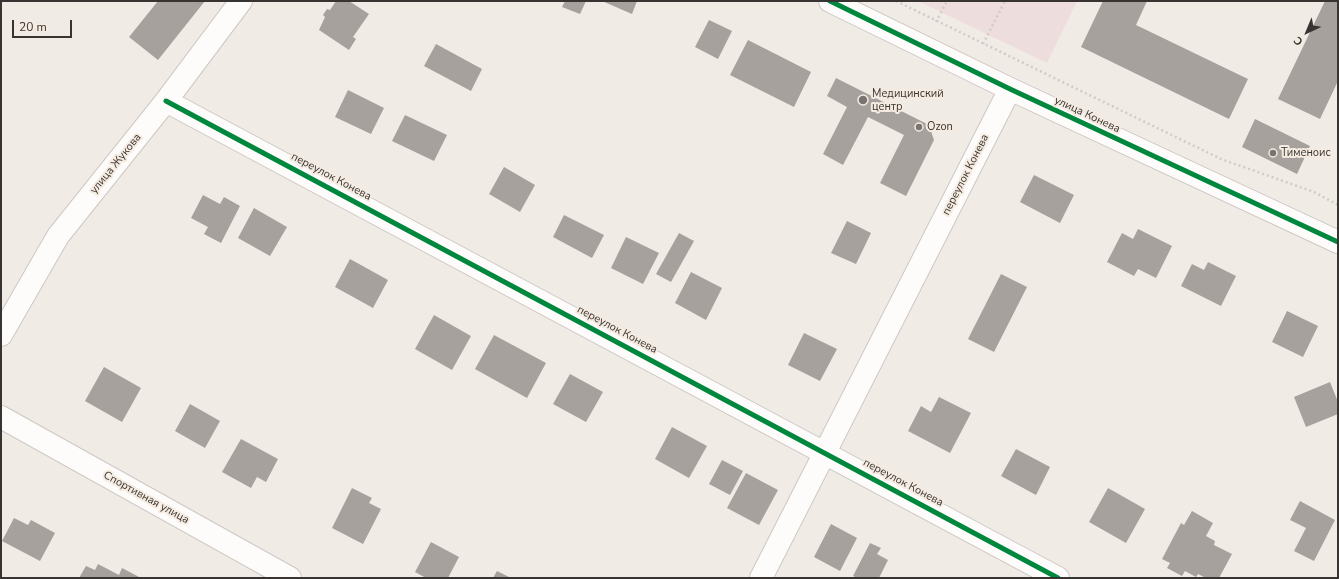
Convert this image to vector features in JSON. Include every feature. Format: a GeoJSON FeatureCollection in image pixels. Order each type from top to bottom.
{"type":"FeatureCollection","features":[{"type":"Feature","properties":{"kind":"street","name":"улица Жукова"},"geometry":{"type":"LineString","coordinates":[[1,335],[58,236],[166,101],[240,1]]}},
{"type":"Feature","properties":{"kind":"street","name":"улица Конева"},"geometry":{"type":"LineString","coordinates":[[830,1],[1010,89],[1338,242]]}},
{"type":"Feature","properties":{"kind":"street","name":"переулок Конева"},"geometry":{"type":"LineString","coordinates":[[761,578],[1010,89]]}},
{"type":"Feature","properties":{"kind":"street","name":"переулок Конева"},"geometry":{"type":"LineString","coordinates":[[166,101],[1058,578]]}},
{"type":"Feature","properties":{"kind":"street","name":"Спортивная улица"},"geometry":{"type":"LineString","coordinates":[[1,417],[290,578]]}},
{"type":"Feature","properties":{"kind":"path"},"geometry":{"type":"LineString","coordinates":[[896,1],[936,22],[1221,159],[1314,192],[1338,204]]}},
{"type":"Feature","properties":{"kind":"path"},"geometry":{"type":"LineString","coordinates":[[936,22],[946,1]]}},
{"type":"Feature","properties":{"kind":"path"},"geometry":{"type":"LineString","coordinates":[[983,44],[1004,1]]}},
{"type":"Feature","properties":{"kind":"shaded area"},"geometry":{"type":"Polygon","coordinates":[[[918,1],[1077,1],[1047,63],[918,1]]]}},
{"type":"Feature","properties":{"kind":"building"},"geometry":{"type":"Polygon","coordinates":[[[158,1],[205,1],[158,60],[129,37],[158,1]]]}},
{"type":"Feature","properties":{"kind":"building"},"geometry":{"type":"Polygon","coordinates":[[[336,1],[349,1],[369,14],[353,37],[356,39],[349,50],[319,30],[325,17],[323,15],[327,9],[330,10],[336,1]]]}},
{"type":"Feature","properties":{"kind":"building"},"geometry":{"type":"Polygon","coordinates":[[[565,1],[586,1],[580,14],[562,7],[565,1]]]}},
{"type":"Feature","properties":{"kind":"building"},"geometry":{"type":"Polygon","coordinates":[[[602,1],[637,1],[632,14],[602,1]]]}},
{"type":"Feature","properties":{"kind":"building"},"geometry":{"type":"Polygon","coordinates":[[[1103,1],[1147,1],[1136,25],[1248,79],[1229,119],[1081,47],[1103,1]]]}},
{"type":"Feature","properties":{"kind":"building"},"geometry":{"type":"Polygon","coordinates":[[[1325,1],[1338,1],[1338,81],[1320,119],[1278,99],[1325,1]]]}},
{"type":"Feature","properties":{"kind":"building"},"geometry":{"type":"Polygon","coordinates":[[[709,20],[732,31],[718,59],[695,47],[709,20]]]}},
{"type":"Feature","properties":{"kind":"building"},"geometry":{"type":"Polygon","coordinates":[[[748,40],[811,72],[794,107],[730,75],[748,40]]]}},
{"type":"Feature","properties":{"kind":"building"},"geometry":{"type":"Polygon","coordinates":[[[436,44],[482,69],[471,91],[424,66],[436,44]]]}},
{"type":"Feature","properties":{"kind":"building"},"geometry":{"type":"Polygon","coordinates":[[[836,78],[929,125],[934,140],[906,196],[880,183],[904,135],[868,117],[843,165],[823,154],[847,107],[827,96],[836,78]]]}},
{"type":"Feature","properties":{"kind":"building"},"geometry":{"type":"Polygon","coordinates":[[[348,90],[384,108],[371,134],[335,117],[348,90]]]}},
{"type":"Feature","properties":{"kind":"building"},"geometry":{"type":"Polygon","coordinates":[[[405,115],[447,135],[434,161],[392,141],[405,115]]]}},
{"type":"Feature","properties":{"kind":"building"},"geometry":{"type":"Polygon","coordinates":[[[1255,119],[1310,146],[1297,174],[1242,147],[1255,119]]]}},
{"type":"Feature","properties":{"kind":"building"},"geometry":{"type":"Polygon","coordinates":[[[504,167],[535,185],[520,212],[489,194],[504,167]]]}},
{"type":"Feature","properties":{"kind":"building"},"geometry":{"type":"Polygon","coordinates":[[[1034,175],[1074,195],[1060,223],[1020,202],[1034,175]]]}},
{"type":"Feature","properties":{"kind":"building"},"geometry":{"type":"Polygon","coordinates":[[[203,195],[220,204],[224,197],[240,206],[221,243],[204,234],[208,227],[191,218],[203,195]]]}},
{"type":"Feature","properties":{"kind":"building"},"geometry":{"type":"Polygon","coordinates":[[[254,208],[287,227],[270,256],[238,238],[254,208]]]}},
{"type":"Feature","properties":{"kind":"building"},"geometry":{"type":"Polygon","coordinates":[[[564,215],[604,235],[592,258],[553,237],[564,215]]]}},
{"type":"Feature","properties":{"kind":"building"},"geometry":{"type":"Polygon","coordinates":[[[847,221],[871,233],[856,264],[831,253],[847,221]]]}},
{"type":"Feature","properties":{"kind":"building"},"geometry":{"type":"Polygon","coordinates":[[[1138,229],[1172,246],[1156,278],[1138,269],[1134,276],[1107,262],[1122,233],[1133,239],[1138,229]]]}},
{"type":"Feature","properties":{"kind":"building"},"geometry":{"type":"Polygon","coordinates":[[[679,233],[694,241],[671,282],[656,274],[679,233]]]}},
{"type":"Feature","properties":{"kind":"building"},"geometry":{"type":"Polygon","coordinates":[[[626,237],[659,253],[643,284],[611,268],[626,237]]]}},
{"type":"Feature","properties":{"kind":"building"},"geometry":{"type":"Polygon","coordinates":[[[350,259],[388,280],[373,308],[335,287],[350,259]]]}},
{"type":"Feature","properties":{"kind":"building"},"geometry":{"type":"Polygon","coordinates":[[[1208,262],[1236,276],[1221,306],[1181,286],[1192,264],[1204,270],[1208,262]]]}},
{"type":"Feature","properties":{"kind":"building"},"geometry":{"type":"Polygon","coordinates":[[[691,272],[722,288],[706,320],[675,303],[691,272]]]}},
{"type":"Feature","properties":{"kind":"building"},"geometry":{"type":"Polygon","coordinates":[[[1001,274],[1027,287],[994,352],[968,339],[1001,274]]]}},
{"type":"Feature","properties":{"kind":"building"},"geometry":{"type":"Polygon","coordinates":[[[1287,311],[1318,326],[1303,357],[1272,342],[1287,311]]]}},
{"type":"Feature","properties":{"kind":"building"},"geometry":{"type":"Polygon","coordinates":[[[434,315],[471,336],[452,370],[415,349],[434,315]]]}},
{"type":"Feature","properties":{"kind":"building"},"geometry":{"type":"Polygon","coordinates":[[[804,333],[837,349],[820,381],[788,365],[804,333]]]}},
{"type":"Feature","properties":{"kind":"building"},"geometry":{"type":"Polygon","coordinates":[[[494,335],[546,363],[527,398],[475,369],[494,335]]]}},
{"type":"Feature","properties":{"kind":"building"},"geometry":{"type":"Polygon","coordinates":[[[104,367],[141,388],[122,422],[85,401],[104,367]]]}},
{"type":"Feature","properties":{"kind":"building"},"geometry":{"type":"Polygon","coordinates":[[[570,374],[603,392],[586,422],[553,404],[570,374]]]}},
{"type":"Feature","properties":{"kind":"building"},"geometry":{"type":"Polygon","coordinates":[[[1330,382],[1338,402],[1338,414],[1306,427],[1294,397],[1330,382]]]}},
{"type":"Feature","properties":{"kind":"building"},"geometry":{"type":"Polygon","coordinates":[[[939,397],[971,413],[950,453],[908,431],[921,406],[931,412],[939,397]]]}},
{"type":"Feature","properties":{"kind":"building"},"geometry":{"type":"Polygon","coordinates":[[[190,404],[220,421],[205,448],[175,431],[190,404]]]}},
{"type":"Feature","properties":{"kind":"building"},"geometry":{"type":"Polygon","coordinates":[[[672,427],[707,446],[689,478],[655,459],[672,427]]]}},
{"type":"Feature","properties":{"kind":"building"},"geometry":{"type":"Polygon","coordinates":[[[241,439],[278,459],[266,482],[257,477],[251,488],[222,472],[241,439]]]}},
{"type":"Feature","properties":{"kind":"building"},"geometry":{"type":"Polygon","coordinates":[[[1016,449],[1050,467],[1036,495],[1001,476],[1016,449]]]}},
{"type":"Feature","properties":{"kind":"building"},"geometry":{"type":"Polygon","coordinates":[[[722,460],[743,471],[730,495],[709,484],[722,460]]]}},
{"type":"Feature","properties":{"kind":"building"},"geometry":{"type":"Polygon","coordinates":[[[746,473],[778,490],[759,525],[727,508],[746,473]]]}},
{"type":"Feature","properties":{"kind":"building"},"geometry":{"type":"Polygon","coordinates":[[[352,488],[372,498],[369,503],[381,509],[363,544],[332,528],[352,488]]]}},
{"type":"Feature","properties":{"kind":"building"},"geometry":{"type":"Polygon","coordinates":[[[1108,488],[1145,509],[1126,543],[1089,522],[1108,488]]]}},
{"type":"Feature","properties":{"kind":"building"},"geometry":{"type":"Polygon","coordinates":[[[1300,501],[1335,520],[1314,561],[1294,551],[1306,528],[1290,520],[1300,501]]]}},
{"type":"Feature","properties":{"kind":"building"},"geometry":{"type":"Polygon","coordinates":[[[1192,511],[1213,523],[1206,536],[1215,541],[1214,545],[1232,554],[1219,578],[1206,578],[1198,574],[1196,577],[1185,571],[1182,576],[1167,568],[1170,563],[1162,559],[1181,523],[1184,525],[1192,511]]]}},
{"type":"Feature","properties":{"kind":"building"},"geometry":{"type":"Polygon","coordinates":[[[14,518],[28,525],[31,520],[55,533],[40,561],[2,541],[14,518]]]}},
{"type":"Feature","properties":{"kind":"building"},"geometry":{"type":"Polygon","coordinates":[[[831,524],[857,538],[840,571],[814,557],[831,524]]]}},
{"type":"Feature","properties":{"kind":"building"},"geometry":{"type":"Polygon","coordinates":[[[431,542],[459,557],[448,578],[426,578],[415,572],[431,542]]]}},
{"type":"Feature","properties":{"kind":"building"},"geometry":{"type":"Polygon","coordinates":[[[870,543],[881,548],[877,554],[888,560],[879,578],[857,578],[853,576],[870,543]]]}},
{"type":"Feature","properties":{"kind":"building"},"geometry":{"type":"Polygon","coordinates":[[[98,564],[119,575],[122,568],[141,578],[79,578],[86,566],[95,570],[98,564]]]}},
{"type":"Feature","properties":{"kind":"building"},"geometry":{"type":"Polygon","coordinates":[[[497,571],[511,578],[493,578],[497,571]]]}},
{"type":"Feature","properties":{"kind":"cycle path"},"geometry":{"type":"LineString","coordinates":[[830,1],[1010,89],[1338,242]]}},
{"type":"Feature","properties":{"kind":"cycle path"},"geometry":{"type":"LineString","coordinates":[[166,101],[1058,578]]}},
{"type":"Feature","properties":{"kind":"place","name":"Медицинский центр"},"geometry":{"type":"Point","coordinates":[863,100]}},
{"type":"Feature","properties":{"kind":"place","name":"Ozon"},"geometry":{"type":"Point","coordinates":[919,127]}},
{"type":"Feature","properties":{"kind":"place","name":"Тименоис"},"geometry":{"type":"Point","coordinates":[1273,153]}}]}
